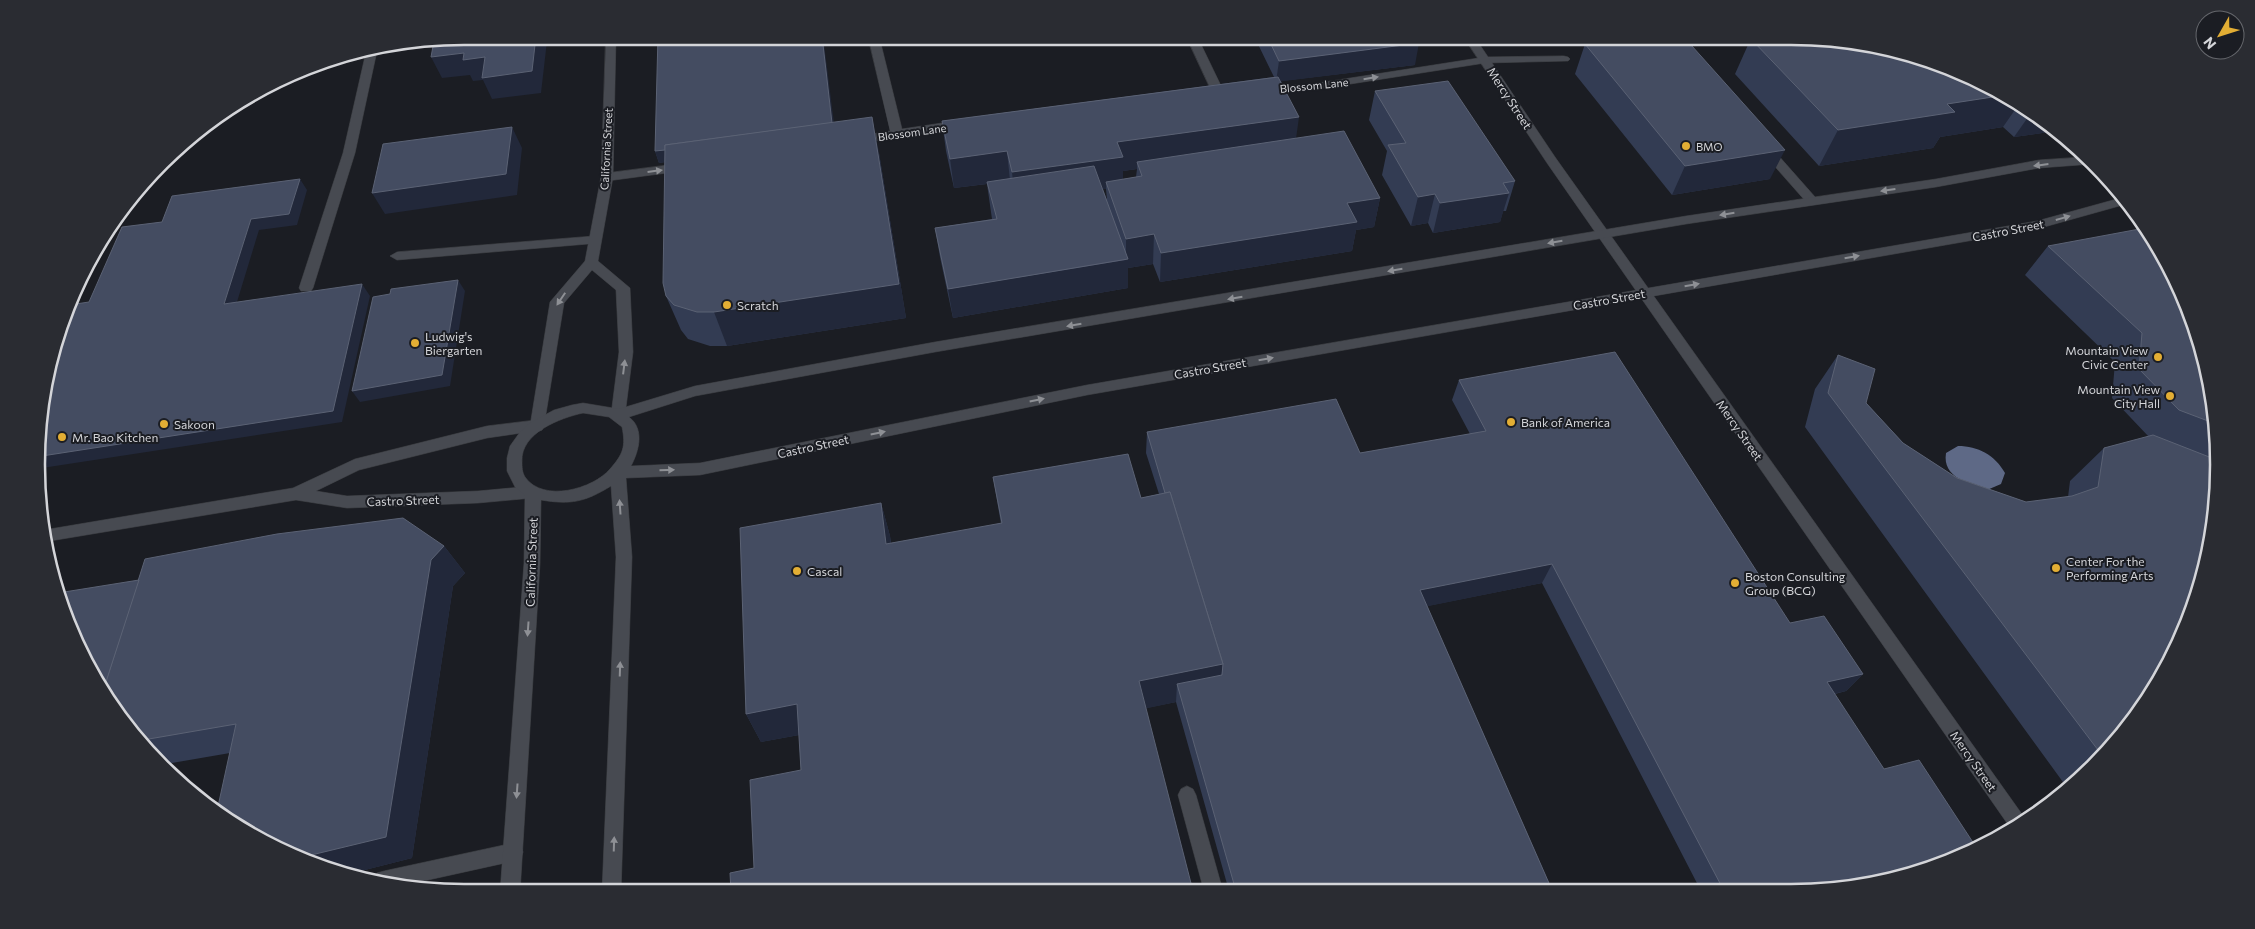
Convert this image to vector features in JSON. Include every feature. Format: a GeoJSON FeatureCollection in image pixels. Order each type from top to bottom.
{"type":"FeatureCollection","features":[{"type":"Feature","properties":{"kind":"main road","name":"California Street"},"geometry":{"type":"LineString","coordinates":[[537,426],[546,356],[557,302],[591,262],[596,240],[607,177],[611,45]]}},
{"type":"Feature","properties":{"kind":"main road"},"geometry":{"type":"LineString","coordinates":[[875,45],[897,134]]}},
{"type":"Feature","properties":{"kind":"main road"},"geometry":{"type":"LineString","coordinates":[[1195,45],[1218,92]]}},
{"type":"Feature","properties":{"kind":"main road","name":"Mercy Street"},"geometry":{"type":"LineString","coordinates":[[1474,45],[1550,160],[2015,819]]}},
{"type":"Feature","properties":{"kind":"main road"},"geometry":{"type":"LineString","coordinates":[[306,288],[349,153],[371,56]]}},
{"type":"Feature","properties":{"kind":"main road","name":"Blossom Lane"},"geometry":{"type":"LineString","coordinates":[[1255,90],[1317,87],[1485,60],[1564,59]]}},
{"type":"Feature","properties":{"kind":"main road","name":"Blossom Lane"},"geometry":{"type":"LineString","coordinates":[[840,143],[975,122]]}},
{"type":"Feature","properties":{"kind":"main road"},"geometry":{"type":"LineString","coordinates":[[1758,140],[1812,201]]}},
{"type":"Feature","properties":{"kind":"main road"},"geometry":{"type":"LineString","coordinates":[[618,415],[695,391],[925,349],[1603,235],[1936,183],[2039,164],[2079,161]]}},
{"type":"Feature","properties":{"kind":"main road"},"geometry":{"type":"LineString","coordinates":[[607,177],[698,165]]}},
{"type":"Feature","properties":{"kind":"main road","name":"Castro Street"},"geometry":{"type":"LineString","coordinates":[[296,494],[347,502],[478,497],[533,492],[551,497],[572,496],[602,485],[618,472],[700,469],[1087,390],[2037,225],[2118,202]]}},
{"type":"Feature","properties":{"kind":"main road"},"geometry":{"type":"LineString","coordinates":[[397,256],[596,240]]}},
{"type":"Feature","properties":{"kind":"main road"},"geometry":{"type":"LineString","coordinates":[[591,262],[623,288],[626,352],[618,415]]}},
{"type":"Feature","properties":{"kind":"main road","name":"Castro Street"},"geometry":{"type":"LineString","coordinates":[[51,535],[296,494],[355,465],[487,432],[537,426],[558,414],[583,408],[599,408],[618,415]]}},
{"type":"Feature","properties":{"kind":"main road"},"geometry":{"type":"LineString","coordinates":[[612,884],[624,557],[618,472],[629,458],[633,442],[631,428],[624,418],[618,415]]}},
{"type":"Feature","properties":{"kind":"main road"},"geometry":{"type":"LineString","coordinates":[[533,492],[526,488],[517,477],[514,462],[521,443],[537,426]]}},
{"type":"Feature","properties":{"kind":"main road","name":"California Street"},"geometry":{"type":"LineString","coordinates":[[511,884],[532,563],[533,492]]}},
{"type":"Feature","properties":{"kind":"main road"},"geometry":{"type":"LineString","coordinates":[[1187,795],[1212,884]]}},
{"type":"Feature","properties":{"kind":"main road"},"geometry":{"type":"LineString","coordinates":[[395,878],[514,852]]}},
{"type":"Feature","properties":{"kind":"water"},"geometry":{"type":"Polygon","coordinates":[[[1958,446],[1979,450],[1996,461],[2005,473],[2001,484],[1987,490],[1965,482],[1952,474],[1946,461],[1946,453],[1958,446]]]}},
{"type":"Feature","properties":{"kind":"building"},"geometry":{"type":"Polygon","coordinates":[[[535,45],[532,71],[482,78],[485,57],[463,60],[464,53],[431,57],[433,46],[535,45]]]}},
{"type":"Feature","properties":{"kind":"building"},"geometry":{"type":"Polygon","coordinates":[[[658,45],[823,45],[832,123],[665,145],[665,150],[655,151],[658,45]]]}},
{"type":"Feature","properties":{"kind":"building"},"geometry":{"type":"Polygon","coordinates":[[[1271,45],[1403,45],[1279,61],[1271,45]]]}},
{"type":"Feature","properties":{"kind":"building"},"geometry":{"type":"Polygon","coordinates":[[[1586,45],[1691,45],[1785,150],[1685,166],[1586,45]]]}},
{"type":"Feature","properties":{"kind":"building"},"geometry":{"type":"Polygon","coordinates":[[[1757,45],[1818,46],[1872,53],[1925,67],[1993,97],[1947,104],[1955,112],[1838,130],[1757,45]]]}},
{"type":"Feature","properties":{"kind":"building"},"geometry":{"type":"Polygon","coordinates":[[[1278,77],[1299,117],[1117,142],[1123,157],[1012,172],[1007,151],[950,159],[942,121],[1278,77]]]}},
{"type":"Feature","properties":{"kind":"building"},"geometry":{"type":"Polygon","coordinates":[[[1448,81],[1515,181],[1503,183],[1509,193],[1440,203],[1435,194],[1418,197],[1388,145],[1406,143],[1375,91],[1448,81]]]}},
{"type":"Feature","properties":{"kind":"building"},"geometry":{"type":"Polygon","coordinates":[[[872,117],[899,284],[714,312],[697,312],[674,305],[666,296],[663,283],[665,145],[872,117]]]}},
{"type":"Feature","properties":{"kind":"building"},"geometry":{"type":"Polygon","coordinates":[[[512,127],[506,174],[372,193],[383,144],[512,127]]]}},
{"type":"Feature","properties":{"kind":"building"},"geometry":{"type":"Polygon","coordinates":[[[1344,131],[1380,198],[1347,203],[1357,222],[1161,253],[1154,234],[1126,239],[1106,182],[1142,176],[1137,162],[1344,131]]]}},
{"type":"Feature","properties":{"kind":"building"},"geometry":{"type":"Polygon","coordinates":[[[1094,166],[1128,259],[948,289],[935,228],[997,219],[987,182],[1094,166]]]}},
{"type":"Feature","properties":{"kind":"building"},"geometry":{"type":"Polygon","coordinates":[[[300,179],[289,214],[251,219],[224,304],[362,284],[333,411],[45,455],[53,383],[59,356],[77,304],[89,302],[122,227],[162,222],[172,196],[300,179]]]}},
{"type":"Feature","properties":{"kind":"building"},"geometry":{"type":"Polygon","coordinates":[[[2138,229],[2167,279],[2188,330],[2202,383],[2207,421],[2179,410],[2139,369],[2142,333],[2048,246],[2138,229]]]}},
{"type":"Feature","properties":{"kind":"building","name":"Ludwig's Biergarten"},"geometry":{"type":"Polygon","coordinates":[[[458,280],[442,375],[352,391],[373,297],[390,294],[391,289],[458,280]]]}},
{"type":"Feature","properties":{"kind":"building"},"geometry":{"type":"Polygon","coordinates":[[[1615,352],[1790,623],[1824,616],[1863,674],[1827,682],[1884,769],[1919,760],[1973,842],[1925,862],[1872,876],[1818,883],[1720,884],[1552,564],[1420,590],[1549,884],[1234,884],[1177,684],[1222,675],[1223,664],[1170,492],[1165,493],[1147,432],[1336,399],[1360,453],[1486,431],[1459,380],[1615,352]]]}},
{"type":"Feature","properties":{"kind":"building","name":"Center For the Performing Arts"},"geometry":{"type":"Polygon","coordinates":[[[1838,355],[1875,369],[1866,403],[1903,443],[1957,478],[2026,502],[2072,496],[2098,487],[2104,448],[2153,435],[2210,457],[2209,492],[2202,546],[2188,599],[2167,650],[2154,674],[2123,720],[2098,750],[1828,393],[1838,355]]]}},
{"type":"Feature","properties":{"kind":"building"},"geometry":{"type":"Polygon","coordinates":[[[1128,454],[1141,498],[1170,492],[1223,664],[1139,681],[1191,884],[731,884],[730,873],[754,868],[750,780],[801,770],[797,704],[746,714],[740,528],[881,503],[886,544],[1002,523],[993,477],[1128,454]]]}},
{"type":"Feature","properties":{"kind":"building"},"geometry":{"type":"Polygon","coordinates":[[[403,518],[444,546],[431,560],[386,837],[312,855],[255,828],[219,804],[236,724],[148,739],[106,682],[145,559],[277,534],[403,518]]]}},
{"type":"Feature","properties":{"kind":"building"},"geometry":{"type":"Polygon","coordinates":[[[139,580],[106,682],[88,650],[65,592],[139,580]]]}},
{"type":"Feature","properties":{"kind":"place","name":"BMO"},"geometry":{"type":"Point","coordinates":[1686,146]}},
{"type":"Feature","properties":{"kind":"place","name":"Scratch"},"geometry":{"type":"Point","coordinates":[727,305]}},
{"type":"Feature","properties":{"kind":"place","name":"Ludwig's Biergarten"},"geometry":{"type":"Point","coordinates":[415,343]}},
{"type":"Feature","properties":{"kind":"place","name":"Mountain View Civic Center"},"geometry":{"type":"Point","coordinates":[2158,357]}},
{"type":"Feature","properties":{"kind":"place","name":"Mountain View City Hall"},"geometry":{"type":"Point","coordinates":[2170,396]}},
{"type":"Feature","properties":{"kind":"place","name":"Bank of America"},"geometry":{"type":"Point","coordinates":[1511,422]}},
{"type":"Feature","properties":{"kind":"place","name":"Sakoon"},"geometry":{"type":"Point","coordinates":[164,424]}},
{"type":"Feature","properties":{"kind":"place","name":"Mr. Bao Kitchen"},"geometry":{"type":"Point","coordinates":[62,437]}},
{"type":"Feature","properties":{"kind":"place","name":"Center For the Performing Arts"},"geometry":{"type":"Point","coordinates":[2056,568]}},
{"type":"Feature","properties":{"kind":"place","name":"Cascal"},"geometry":{"type":"Point","coordinates":[797,571]}},
{"type":"Feature","properties":{"kind":"place","name":"Boston Consulting Group (BCG)"},"geometry":{"type":"Point","coordinates":[1735,583]}}]}
